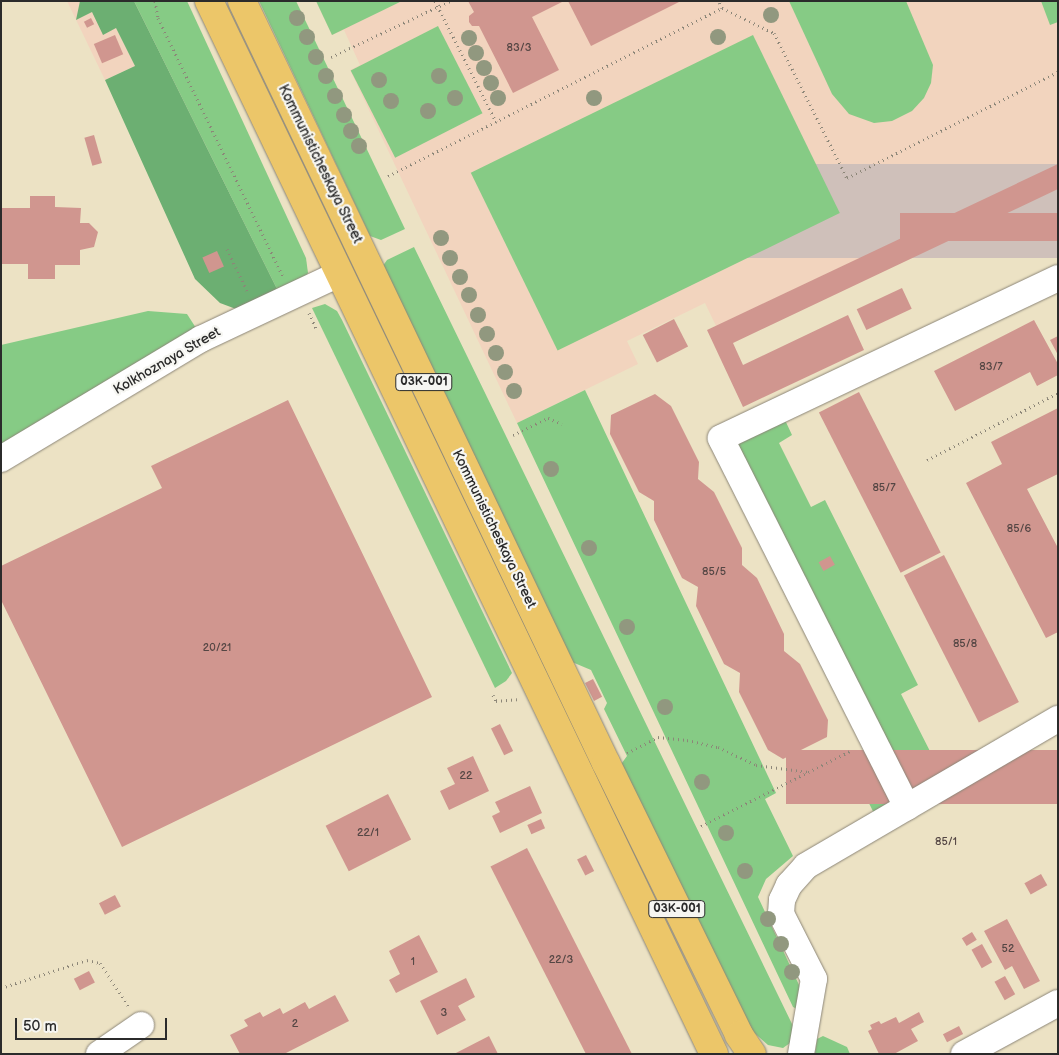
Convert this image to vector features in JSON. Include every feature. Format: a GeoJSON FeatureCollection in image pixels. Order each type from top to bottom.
{"type":"FeatureCollection","features":[{"type":"Feature","properties":{"kind":"main road","name":"03К-001"},"geometry":{"type":"LineString","coordinates":[[209,1],[714,1054]]}},
{"type":"Feature","properties":{"kind":"main road","name":"Kommunisticheskaya Street"},"geometry":{"type":"LineString","coordinates":[[242,1],[606,763],[739,1035],[752,1054]]}},
{"type":"Feature","properties":{"kind":"street","name":"Kolkhoznaya Street"},"geometry":{"type":"LineString","coordinates":[[1,458],[201,339],[258,313],[299,300],[339,274]]}},
{"type":"Feature","properties":{"kind":"street"},"geometry":{"type":"LineString","coordinates":[[907,807],[721,438],[1058,278]]}},
{"type":"Feature","properties":{"kind":"street"},"geometry":{"type":"LineString","coordinates":[[801,1054],[814,979],[781,914],[784,894],[806,866],[1058,719]]}},
{"type":"Feature","properties":{"kind":"street"},"geometry":{"type":"LineString","coordinates":[[964,1054],[1058,1003]]}},
{"type":"Feature","properties":{"kind":"street"},"geometry":{"type":"LineString","coordinates":[[99,1054],[141,1025]]}},
{"type":"Feature","properties":{"kind":"path"},"geometry":{"type":"LineString","coordinates":[[155,1],[158,18],[299,300],[316,328]]}},
{"type":"Feature","properties":{"kind":"path"},"geometry":{"type":"LineString","coordinates":[[435,1],[496,122]]}},
{"type":"Feature","properties":{"kind":"path"},"geometry":{"type":"LineString","coordinates":[[331,57],[450,1]]}},
{"type":"Feature","properties":{"kind":"path"},"geometry":{"type":"LineString","coordinates":[[719,1],[722,8],[774,33],[847,178],[1058,72]]}},
{"type":"Feature","properties":{"kind":"path"},"geometry":{"type":"LineString","coordinates":[[388,176],[722,8]]}},
{"type":"Feature","properties":{"kind":"path"},"geometry":{"type":"LineString","coordinates":[[227,249],[258,313]]}},
{"type":"Feature","properties":{"kind":"path"},"geometry":{"type":"LineString","coordinates":[[927,460],[1058,393]]}},
{"type":"Feature","properties":{"kind":"path"},"geometry":{"type":"LineString","coordinates":[[512,435],[548,418],[562,424]]}},
{"type":"Feature","properties":{"kind":"path"},"geometry":{"type":"LineString","coordinates":[[493,695],[496,701],[524,698]]}},
{"type":"Feature","properties":{"kind":"path"},"geometry":{"type":"LineString","coordinates":[[622,755],[658,737],[718,747],[767,767],[808,772]]}},
{"type":"Feature","properties":{"kind":"path"},"geometry":{"type":"LineString","coordinates":[[701,826],[873,740]]}},
{"type":"Feature","properties":{"kind":"path"},"geometry":{"type":"LineString","coordinates":[[1,988],[87,960],[100,962],[141,1025]]}},
{"type":"Feature","properties":{"kind":"shaded area"},"geometry":{"type":"Polygon","coordinates":[[[67,1],[87,1],[116,28],[135,66],[105,80],[67,1]]]}},
{"type":"Feature","properties":{"kind":"shaded area"},"geometry":{"type":"Polygon","coordinates":[[[316,1],[1058,1],[1058,164],[716,326],[705,303],[627,341],[638,364],[517,423],[350,70],[360,65],[344,30],[332,35],[316,1]]]}},
{"type":"Feature","properties":{"kind":"shaded area"},"geometry":{"type":"Polygon","coordinates":[[[670,164],[1058,164],[1058,258],[670,258],[670,164]]]}},
{"type":"Feature","properties":{"kind":"green space"},"geometry":{"type":"Polygon","coordinates":[[[80,1],[134,1],[279,293],[236,309],[220,303],[195,279],[105,80],[135,66],[116,28],[103,35],[92,12],[76,20],[80,1]]]}},
{"type":"Feature","properties":{"kind":"green space"},"geometry":{"type":"Polygon","coordinates":[[[134,1],[187,1],[306,258],[308,273],[305,278],[279,293],[134,1]]]}},
{"type":"Feature","properties":{"kind":"green space"},"geometry":{"type":"Polygon","coordinates":[[[259,1],[296,1],[405,229],[381,240],[370,236],[259,1]]]}},
{"type":"Feature","properties":{"kind":"green space"},"geometry":{"type":"Polygon","coordinates":[[[316,1],[402,1],[332,35],[316,1]]]}},
{"type":"Feature","properties":{"kind":"green space"},"geometry":{"type":"Polygon","coordinates":[[[789,1],[906,1],[933,65],[931,83],[924,98],[912,111],[892,121],[874,123],[849,114],[832,94],[789,1]]]}},
{"type":"Feature","properties":{"kind":"green space"},"geometry":{"type":"Polygon","coordinates":[[[1041,1],[1058,1],[1058,22],[1050,25],[1041,1]]]}},
{"type":"Feature","properties":{"kind":"green space"},"geometry":{"type":"Polygon","coordinates":[[[438,26],[482,113],[395,158],[351,70],[438,26]]]}},
{"type":"Feature","properties":{"kind":"green space"},"geometry":{"type":"Polygon","coordinates":[[[753,35],[840,213],[558,351],[471,173],[753,35]]]}},
{"type":"Feature","properties":{"kind":"green space"},"geometry":{"type":"Polygon","coordinates":[[[414,247],[794,1028],[790,1043],[783,1048],[768,1045],[751,1030],[619,767],[627,756],[604,709],[607,703],[591,670],[572,662],[382,267],[387,260],[414,247]]]}},
{"type":"Feature","properties":{"kind":"green space"},"geometry":{"type":"Polygon","coordinates":[[[325,304],[337,311],[342,320],[512,673],[506,681],[495,688],[312,308],[325,304]]]}},
{"type":"Feature","properties":{"kind":"green space"},"geometry":{"type":"Polygon","coordinates":[[[148,311],[187,314],[196,328],[1,444],[1,345],[148,311]]]}},
{"type":"Feature","properties":{"kind":"green space"},"geometry":{"type":"Polygon","coordinates":[[[585,390],[776,793],[765,799],[793,856],[766,879],[758,897],[807,1002],[797,1009],[793,1007],[517,423],[585,390]]]}},
{"type":"Feature","properties":{"kind":"green space"},"geometry":{"type":"Polygon","coordinates":[[[785,420],[792,435],[779,443],[811,507],[825,500],[918,685],[901,694],[939,769],[908,785],[736,444],[785,420]]]}},
{"type":"Feature","properties":{"kind":"green space"},"geometry":{"type":"Polygon","coordinates":[[[862,750],[892,808],[875,816],[846,758],[862,750]]]}},
{"type":"Feature","properties":{"kind":"green space"},"geometry":{"type":"Polygon","coordinates":[[[823,1036],[847,1047],[850,1054],[815,1054],[817,1039],[823,1036]]]}},
{"type":"Feature","properties":{"kind":"building"},"geometry":{"type":"Polygon","coordinates":[[[468,1],[564,1],[532,17],[559,70],[513,93],[479,26],[472,26],[469,22],[469,16],[474,12],[468,1]]]}},
{"type":"Feature","properties":{"kind":"building"},"geometry":{"type":"Polygon","coordinates":[[[568,1],[681,1],[591,46],[568,1]]]}},
{"type":"Feature","properties":{"kind":"building"},"geometry":{"type":"Polygon","coordinates":[[[91,18],[94,24],[87,28],[84,22],[91,18]]]}},
{"type":"Feature","properties":{"kind":"building"},"geometry":{"type":"Polygon","coordinates":[[[115,35],[123,54],[102,63],[94,44],[115,35]]]}},
{"type":"Feature","properties":{"kind":"building"},"geometry":{"type":"Polygon","coordinates":[[[94,135],[102,163],[92,166],[84,138],[94,135]]]}},
{"type":"Feature","properties":{"kind":"building"},"geometry":{"type":"Polygon","coordinates":[[[1058,164],[1058,189],[733,343],[743,365],[848,315],[864,350],[743,407],[707,330],[1058,164]]]}},
{"type":"Feature","properties":{"kind":"building"},"geometry":{"type":"Polygon","coordinates":[[[30,196],[55,196],[55,207],[81,208],[80,223],[89,223],[98,232],[94,247],[80,250],[80,265],[55,265],[55,279],[28,279],[28,264],[1,264],[1,208],[30,208],[30,196]]]}},
{"type":"Feature","properties":{"kind":"building"},"geometry":{"type":"Polygon","coordinates":[[[900,213],[1058,213],[1058,241],[900,241],[900,213]]]}},
{"type":"Feature","properties":{"kind":"building"},"geometry":{"type":"Polygon","coordinates":[[[217,251],[224,267],[209,273],[202,258],[217,251]]]}},
{"type":"Feature","properties":{"kind":"building"},"geometry":{"type":"Polygon","coordinates":[[[902,288],[912,309],[866,330],[857,309],[902,288]]]}},
{"type":"Feature","properties":{"kind":"building"},"geometry":{"type":"Polygon","coordinates":[[[674,319],[688,347],[657,363],[643,335],[674,319]]]}},
{"type":"Feature","properties":{"kind":"building"},"geometry":{"type":"Polygon","coordinates":[[[1034,320],[1058,364],[1058,375],[1037,386],[1030,372],[955,411],[934,371],[1034,320]]]}},
{"type":"Feature","properties":{"kind":"building"},"geometry":{"type":"Polygon","coordinates":[[[1058,336],[1058,355],[1050,340],[1058,336]]]}},
{"type":"Feature","properties":{"kind":"building"},"geometry":{"type":"Polygon","coordinates":[[[859,392],[941,552],[901,573],[819,412],[859,392]]]}},
{"type":"Feature","properties":{"kind":"building"},"geometry":{"type":"Polygon","coordinates":[[[655,394],[671,406],[699,462],[698,479],[714,492],[742,548],[742,565],[757,578],[784,634],[784,651],[800,664],[828,720],[827,737],[783,759],[768,750],[739,692],[740,673],[724,664],[696,606],[698,587],[682,578],[654,520],[654,501],[639,492],[610,434],[611,415],[655,394]]]}},
{"type":"Feature","properties":{"kind":"building"},"geometry":{"type":"Polygon","coordinates":[[[288,400],[432,697],[122,847],[1,600],[1,566],[162,488],[151,466],[288,400]]]}},
{"type":"Feature","properties":{"kind":"building"},"geometry":{"type":"Polygon","coordinates":[[[1058,408],[1058,474],[1027,489],[1058,548],[1058,632],[1046,638],[966,483],[1002,464],[991,442],[1058,408]]]}},
{"type":"Feature","properties":{"kind":"building"},"geometry":{"type":"Polygon","coordinates":[[[944,555],[1019,702],[979,722],[904,575],[944,555]]]}},
{"type":"Feature","properties":{"kind":"building"},"geometry":{"type":"Polygon","coordinates":[[[830,556],[835,565],[823,571],[819,562],[830,556]]]}},
{"type":"Feature","properties":{"kind":"building"},"geometry":{"type":"Polygon","coordinates":[[[593,679],[602,697],[594,701],[585,683],[593,679]]]}},
{"type":"Feature","properties":{"kind":"building"},"geometry":{"type":"Polygon","coordinates":[[[500,724],[513,751],[504,755],[491,728],[500,724]]]}},
{"type":"Feature","properties":{"kind":"building"},"geometry":{"type":"Polygon","coordinates":[[[786,750],[1058,750],[1058,804],[786,804],[786,750]]]}},
{"type":"Feature","properties":{"kind":"building"},"geometry":{"type":"Polygon","coordinates":[[[473,756],[489,791],[449,810],[440,791],[455,784],[447,768],[473,756]]]}},
{"type":"Feature","properties":{"kind":"building"},"geometry":{"type":"Polygon","coordinates":[[[530,786],[542,813],[500,833],[492,816],[500,812],[495,802],[530,786]]]}},
{"type":"Feature","properties":{"kind":"building"},"geometry":{"type":"Polygon","coordinates":[[[388,794],[411,839],[349,871],[326,826],[388,794]]]}},
{"type":"Feature","properties":{"kind":"building"},"geometry":{"type":"Polygon","coordinates":[[[541,819],[545,828],[531,834],[527,825],[541,819]]]}},
{"type":"Feature","properties":{"kind":"building"},"geometry":{"type":"Polygon","coordinates":[[[527,848],[632,1054],[586,1054],[490,867],[527,848]]]}},
{"type":"Feature","properties":{"kind":"building"},"geometry":{"type":"Polygon","coordinates":[[[586,855],[594,871],[585,876],[577,860],[586,855]]]}},
{"type":"Feature","properties":{"kind":"building"},"geometry":{"type":"Polygon","coordinates":[[[1041,874],[1047,885],[1031,895],[1024,883],[1041,874]]]}},
{"type":"Feature","properties":{"kind":"building"},"geometry":{"type":"Polygon","coordinates":[[[115,895],[121,907],[105,915],[99,903],[115,895]]]}},
{"type":"Feature","properties":{"kind":"building"},"geometry":{"type":"Polygon","coordinates":[[[1007,919],[1040,981],[1024,989],[1012,966],[1005,970],[984,931],[1007,919]]]}},
{"type":"Feature","properties":{"kind":"building"},"geometry":{"type":"Polygon","coordinates":[[[972,932],[977,940],[967,946],[962,938],[972,932]]]}},
{"type":"Feature","properties":{"kind":"building"},"geometry":{"type":"Polygon","coordinates":[[[419,935],[438,972],[396,993],[389,980],[400,974],[389,951],[419,935]]]}},
{"type":"Feature","properties":{"kind":"building"},"geometry":{"type":"Polygon","coordinates":[[[982,944],[992,962],[982,968],[972,950],[982,944]]]}},
{"type":"Feature","properties":{"kind":"building"},"geometry":{"type":"Polygon","coordinates":[[[89,971],[95,983],[80,990],[74,979],[89,971]]]}},
{"type":"Feature","properties":{"kind":"building"},"geometry":{"type":"Polygon","coordinates":[[[1005,976],[1015,994],[1005,1000],[995,982],[1005,976]]]}},
{"type":"Feature","properties":{"kind":"building"},"geometry":{"type":"Polygon","coordinates":[[[466,978],[475,997],[458,1006],[466,1020],[437,1035],[420,1001],[466,978]]]}},
{"type":"Feature","properties":{"kind":"building"},"geometry":{"type":"Polygon","coordinates":[[[335,995],[349,1021],[284,1054],[240,1054],[230,1035],[248,1026],[244,1020],[260,1012],[263,1017],[280,1008],[283,1014],[305,1002],[309,1009],[335,995]]]}},
{"type":"Feature","properties":{"kind":"building"},"geometry":{"type":"Polygon","coordinates":[[[919,1012],[924,1022],[911,1029],[918,1041],[894,1054],[879,1054],[868,1031],[872,1029],[870,1025],[879,1021],[881,1024],[896,1017],[899,1023],[919,1012]]]}},
{"type":"Feature","properties":{"kind":"building"},"geometry":{"type":"Polygon","coordinates":[[[959,1026],[963,1034],[947,1042],[943,1034],[959,1026]]]}},
{"type":"Feature","properties":{"kind":"building"},"geometry":{"type":"Polygon","coordinates":[[[489,1036],[498,1054],[454,1054],[489,1036]]]}}]}
